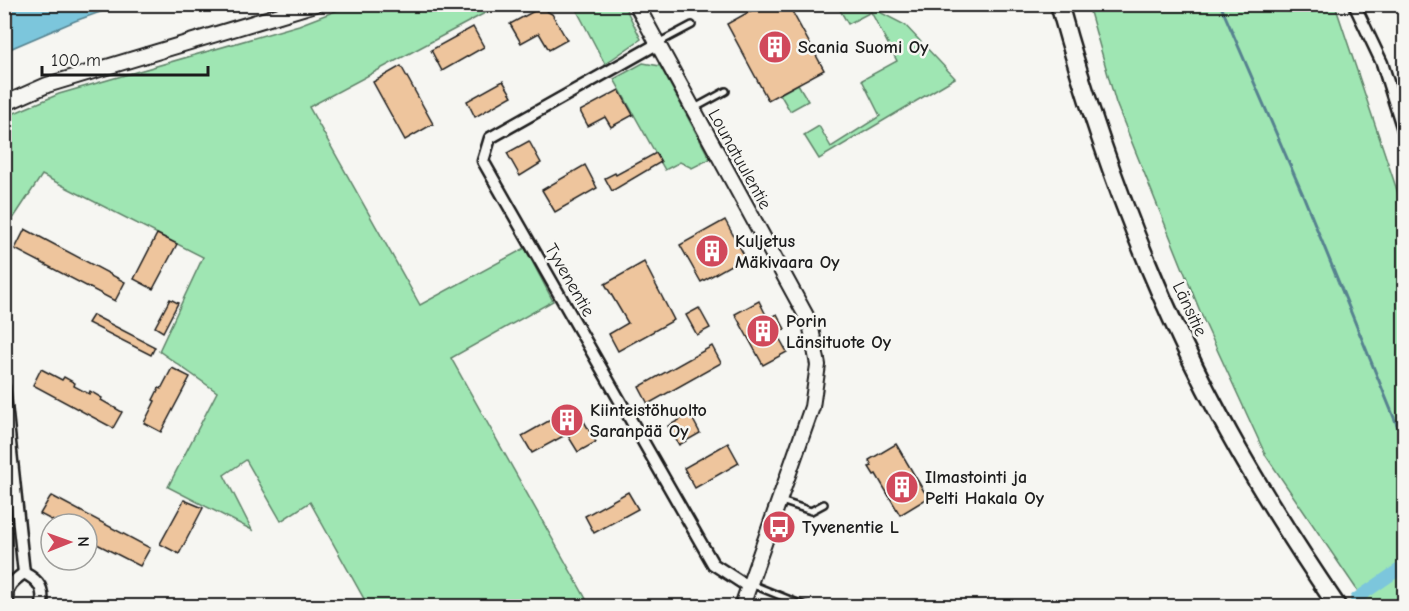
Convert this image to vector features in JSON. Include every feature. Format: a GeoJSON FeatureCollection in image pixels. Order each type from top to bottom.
{"type":"FeatureCollection","features":[{"type":"Feature","properties":{"kind":"highway","name":"Länsitie"},"geometry":{"type":"LineString","coordinates":[[1059,4],[1100,143],[1141,249],[1228,431],[1265,496],[1336,606]]}},
{"type":"Feature","properties":{"kind":"street"},"geometry":{"type":"LineString","coordinates":[[4,104],[47,85],[316,4]]}},
{"type":"Feature","properties":{"kind":"street","name":"Lounatuulentie"},"geometry":{"type":"LineString","coordinates":[[636,4],[810,323],[818,365],[812,407],[742,606]]}},
{"type":"Feature","properties":{"kind":"street"},"geometry":{"type":"LineString","coordinates":[[1354,4],[1382,63],[1404,133]]}},
{"type":"Feature","properties":{"kind":"street","name":"Tyvenentie"},"geometry":{"type":"LineString","coordinates":[[657,44],[489,138],[483,161],[713,564],[750,586]]}},
{"type":"Feature","properties":{"kind":"street"},"geometry":{"type":"LineString","coordinates":[[4,386],[24,573]]}},
{"type":"Feature","properties":{"kind":"street"},"geometry":{"type":"LineString","coordinates":[[9,606],[6,596],[11,582],[24,573]]}},
{"type":"Feature","properties":{"kind":"street"},"geometry":{"type":"LineString","coordinates":[[24,573],[37,579],[44,593],[42,606]]}},
{"type":"Feature","properties":{"kind":"lane"},"geometry":{"type":"LineString","coordinates":[[657,44],[692,25]]}},
{"type":"Feature","properties":{"kind":"lane"},"geometry":{"type":"LineString","coordinates":[[693,110],[726,91]]}},
{"type":"Feature","properties":{"kind":"lane"},"geometry":{"type":"LineString","coordinates":[[780,500],[811,511],[824,504]]}},
{"type":"Feature","properties":{"kind":"lane"},"geometry":{"type":"LineString","coordinates":[[750,586],[805,606]]}},
{"type":"Feature","properties":{"kind":"green space"},"geometry":{"type":"Polygon","coordinates":[[[351,5],[500,5],[309,107],[420,305],[525,248],[553,301],[451,358],[590,606],[368,606],[310,502],[281,521],[246,460],[224,475],[252,530],[168,487],[217,392],[159,351],[203,257],[42,175],[5,231],[5,117],[59,94],[299,25],[351,5]]]}},
{"type":"Feature","properties":{"kind":"green space"},"geometry":{"type":"Polygon","coordinates":[[[574,5],[624,5],[641,39],[605,64],[574,5]]]}},
{"type":"Feature","properties":{"kind":"green space"},"geometry":{"type":"Polygon","coordinates":[[[837,5],[866,5],[905,25],[955,78],[819,159],[804,135],[819,126],[831,147],[880,116],[862,80],[897,61],[871,12],[848,24],[837,5]]]}},
{"type":"Feature","properties":{"kind":"green space"},"geometry":{"type":"Polygon","coordinates":[[[1088,5],[1335,5],[1404,211],[1404,606],[1368,606],[1266,456],[1204,321],[1116,103],[1088,5]]]}},
{"type":"Feature","properties":{"kind":"green space"},"geometry":{"type":"Polygon","coordinates":[[[643,63],[660,66],[710,159],[692,168],[680,162],[665,170],[614,79],[643,63]]]}},
{"type":"Feature","properties":{"kind":"green space"},"geometry":{"type":"Polygon","coordinates":[[[798,84],[808,101],[790,111],[780,94],[798,84]]]}},
{"type":"Feature","properties":{"kind":"water"},"geometry":{"type":"Polygon","coordinates":[[[5,4],[120,5],[75,21],[5,51],[5,4]]]}},
{"type":"Feature","properties":{"kind":"building","name":"Scania Suomi Oy"},"geometry":{"type":"Polygon","coordinates":[[[763,4],[788,4],[824,70],[768,100],[727,24],[763,4]]]}},
{"type":"Feature","properties":{"kind":"building"},"geometry":{"type":"Polygon","coordinates":[[[536,10],[545,10],[552,14],[567,40],[549,50],[539,33],[521,43],[510,24],[536,10]]]}},
{"type":"Feature","properties":{"kind":"building"},"geometry":{"type":"Polygon","coordinates":[[[473,27],[484,47],[442,71],[431,50],[473,27]]]}},
{"type":"Feature","properties":{"kind":"building"},"geometry":{"type":"Polygon","coordinates":[[[401,66],[433,124],[405,140],[373,82],[401,66]]]}},
{"type":"Feature","properties":{"kind":"building"},"geometry":{"type":"Polygon","coordinates":[[[503,81],[512,96],[475,117],[467,101],[503,81]]]}},
{"type":"Feature","properties":{"kind":"building"},"geometry":{"type":"Polygon","coordinates":[[[619,90],[633,115],[611,127],[605,117],[588,126],[580,111],[619,90]]]}},
{"type":"Feature","properties":{"kind":"building"},"geometry":{"type":"Polygon","coordinates":[[[529,141],[541,163],[520,176],[507,153],[529,141]]]}},
{"type":"Feature","properties":{"kind":"building"},"geometry":{"type":"Polygon","coordinates":[[[656,153],[661,162],[612,191],[605,178],[615,173],[616,175],[656,153]]]}},
{"type":"Feature","properties":{"kind":"building"},"geometry":{"type":"Polygon","coordinates":[[[585,165],[597,188],[555,212],[542,190],[585,165]]]}},
{"type":"Feature","properties":{"kind":"building","name":"Kuljetus Mäkivaara Oy"},"geometry":{"type":"Polygon","coordinates":[[[725,220],[745,257],[701,282],[680,245],[725,220]]]}},
{"type":"Feature","properties":{"kind":"building"},"geometry":{"type":"Polygon","coordinates":[[[25,229],[125,282],[115,301],[15,249],[25,229]]]}},
{"type":"Feature","properties":{"kind":"building"},"geometry":{"type":"Polygon","coordinates":[[[157,234],[177,244],[153,289],[134,279],[157,234]]]}},
{"type":"Feature","properties":{"kind":"building"},"geometry":{"type":"Polygon","coordinates":[[[644,262],[674,320],[618,351],[609,334],[628,323],[605,284],[644,262]]]}},
{"type":"Feature","properties":{"kind":"building"},"geometry":{"type":"Polygon","coordinates":[[[170,299],[178,303],[163,332],[155,327],[170,299]]]}},
{"type":"Feature","properties":{"kind":"building","name":"Porin Länsituote Oy"},"geometry":{"type":"Polygon","coordinates":[[[759,301],[768,319],[777,314],[785,329],[777,334],[787,352],[763,365],[735,314],[759,301]]]}},
{"type":"Feature","properties":{"kind":"building"},"geometry":{"type":"Polygon","coordinates":[[[699,308],[710,328],[697,335],[686,315],[699,308]]]}},
{"type":"Feature","properties":{"kind":"building"},"geometry":{"type":"Polygon","coordinates":[[[93,315],[155,347],[151,355],[88,323],[93,315]]]}},
{"type":"Feature","properties":{"kind":"building"},"geometry":{"type":"Polygon","coordinates":[[[712,346],[721,363],[648,404],[639,387],[712,346]]]}},
{"type":"Feature","properties":{"kind":"building"},"geometry":{"type":"Polygon","coordinates":[[[172,368],[190,377],[161,432],[144,423],[159,388],[161,389],[172,368]]]}},
{"type":"Feature","properties":{"kind":"building"},"geometry":{"type":"Polygon","coordinates":[[[41,369],[62,380],[64,377],[75,383],[74,386],[89,394],[90,391],[122,412],[113,428],[33,385],[41,369]]]}},
{"type":"Feature","properties":{"kind":"building","name":"Kiinteistöhuolto Saranpää Oy"},"geometry":{"type":"Polygon","coordinates":[[[575,406],[596,442],[578,452],[567,434],[532,453],[522,436],[575,406]]]}},
{"type":"Feature","properties":{"kind":"building"},"geometry":{"type":"Polygon","coordinates":[[[690,414],[700,433],[679,445],[668,426],[690,414]]]}},
{"type":"Feature","properties":{"kind":"building"},"geometry":{"type":"Polygon","coordinates":[[[728,443],[739,463],[695,488],[684,468],[728,443]]]}},
{"type":"Feature","properties":{"kind":"building","name":"Ilmastointi ja Pelti Hakala Oy"},"geometry":{"type":"Polygon","coordinates":[[[896,444],[928,498],[900,515],[876,474],[874,475],[869,467],[872,466],[869,460],[896,444]]]}},
{"type":"Feature","properties":{"kind":"building"},"geometry":{"type":"Polygon","coordinates":[[[628,492],[638,509],[594,533],[585,516],[628,492]]]}},
{"type":"Feature","properties":{"kind":"building"},"geometry":{"type":"Polygon","coordinates":[[[52,496],[82,512],[41,512],[52,496]]]}},
{"type":"Feature","properties":{"kind":"building"},"geometry":{"type":"Polygon","coordinates":[[[184,500],[203,508],[179,554],[160,544],[184,500]]]}},
{"type":"Feature","properties":{"kind":"building"},"geometry":{"type":"Polygon","coordinates":[[[99,521],[150,548],[140,566],[99,545],[99,521]]]}},
{"type":"Feature","properties":{"kind":"waterway"},"geometry":{"type":"LineString","coordinates":[[1220,4],[1303,195],[1404,442]]}},
{"type":"Feature","properties":{"kind":"waterway"},"geometry":{"type":"LineString","coordinates":[[1356,599],[1404,566]]}},
{"type":"Feature","properties":{"kind":"place","name":"Scania Suomi Oy"},"geometry":{"type":"Point","coordinates":[775,47]}},
{"type":"Feature","properties":{"kind":"place","name":"Kuljetus Mäkivaara Oy"},"geometry":{"type":"Point","coordinates":[712,251]}},
{"type":"Feature","properties":{"kind":"place","name":"Porin Länsituote Oy"},"geometry":{"type":"Point","coordinates":[763,331]}},
{"type":"Feature","properties":{"kind":"place","name":"Kiinteistöhuolto Saranpää Oy"},"geometry":{"type":"Point","coordinates":[567,420]}},
{"type":"Feature","properties":{"kind":"place","name":"Ilmastointi ja Pelti Hakala Oy"},"geometry":{"type":"Point","coordinates":[902,487]}},
{"type":"Feature","properties":{"kind":"place","name":"Tyvenentie L"},"geometry":{"type":"Point","coordinates":[779,527]}}]}
